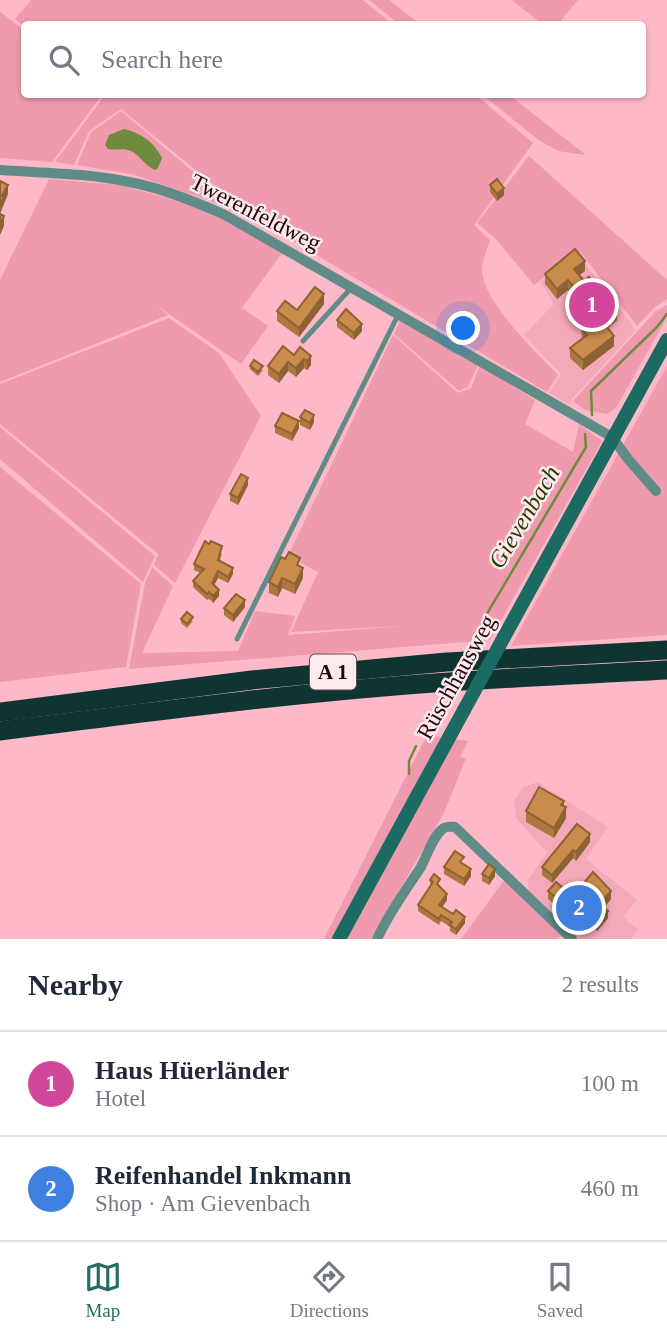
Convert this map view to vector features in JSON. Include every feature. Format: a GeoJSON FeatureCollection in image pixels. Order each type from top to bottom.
{"type":"FeatureCollection","features":[{"type":"Feature","properties":{"kind":"highway","name":"A 1"},"geometry":{"type":"LineString","coordinates":[[0,712],[305,675],[447,662],[667,650]]}},
{"type":"Feature","properties":{"kind":"highway","name":"A 1"},"geometry":{"type":"LineString","coordinates":[[0,732],[348,690],[667,670]]}},
{"type":"Feature","properties":{"kind":"main road","name":"Rüschhausweg"},"geometry":{"type":"LineString","coordinates":[[339,939],[667,340]]}},
{"type":"Feature","properties":{"kind":"street","name":"Twerenfeldweg"},"geometry":{"type":"LineString","coordinates":[[0,170],[95,177],[129,182],[184,197],[241,223],[612,437]]}},
{"type":"Feature","properties":{"kind":"street"},"geometry":{"type":"LineString","coordinates":[[612,437],[656,491]]}},
{"type":"Feature","properties":{"kind":"street"},"geometry":{"type":"LineString","coordinates":[[377,939],[386,918],[442,829],[448,826],[455,827],[572,939]]}},
{"type":"Feature","properties":{"kind":"lane"},"geometry":{"type":"LineString","coordinates":[[303,341],[352,287]]}},
{"type":"Feature","properties":{"kind":"lane"},"geometry":{"type":"LineString","coordinates":[[237,639],[399,313]]}},
{"type":"Feature","properties":{"kind":"shaded area"},"geometry":{"type":"Polygon","coordinates":[[[31,0],[363,0],[388,21],[21,21],[21,24],[15,19],[31,0]]]}},
{"type":"Feature","properties":{"kind":"shaded area"},"geometry":{"type":"Polygon","coordinates":[[[369,0],[389,0],[416,21],[395,21],[369,0]]]}},
{"type":"Feature","properties":{"kind":"shaded area"},"geometry":{"type":"Polygon","coordinates":[[[512,0],[578,0],[560,21],[538,21],[512,0]]]}},
{"type":"Feature","properties":{"kind":"shaded area"},"geometry":{"type":"Polygon","coordinates":[[[0,12],[21,28],[21,98],[100,98],[52,162],[0,158],[0,12]]]}},
{"type":"Feature","properties":{"kind":"shaded area"},"geometry":{"type":"Polygon","coordinates":[[[103,98],[480,98],[533,143],[474,225],[490,240],[482,267],[485,284],[512,326],[558,375],[547,392],[254,218],[121,109],[89,131],[74,165],[55,162],[103,98]]]}},
{"type":"Feature","properties":{"kind":"shaded area"},"geometry":{"type":"Polygon","coordinates":[[[487,98],[513,98],[586,155],[558,151],[537,139],[487,98]]]}},
{"type":"Feature","properties":{"kind":"shaded area"},"geometry":{"type":"Polygon","coordinates":[[[121,111],[252,221],[211,201],[131,174],[77,165],[91,132],[121,111]]]}},
{"type":"Feature","properties":{"kind":"shaded area"},"geometry":{"type":"Polygon","coordinates":[[[124,129],[136,133],[155,147],[162,158],[158,168],[155,170],[128,150],[108,149],[105,145],[109,135],[124,129]]]}},
{"type":"Feature","properties":{"kind":"shaded area"},"geometry":{"type":"Polygon","coordinates":[[[529,156],[667,280],[667,299],[637,326],[580,251],[534,285],[495,238],[477,223],[529,156]]]}},
{"type":"Feature","properties":{"kind":"shaded area"},"geometry":{"type":"Polygon","coordinates":[[[49,179],[119,185],[211,211],[282,253],[242,308],[268,326],[241,364],[156,305],[168,315],[0,382],[0,280],[49,179]]]}},
{"type":"Feature","properties":{"kind":"shaded area"},"geometry":{"type":"Polygon","coordinates":[[[578,254],[636,330],[569,404],[549,393],[561,374],[524,335],[554,304],[541,282],[578,254]]]}},
{"type":"Feature","properties":{"kind":"shaded area"},"geometry":{"type":"Polygon","coordinates":[[[667,305],[667,317],[616,408],[607,414],[585,410],[573,401],[656,311],[667,305]]]}},
{"type":"Feature","properties":{"kind":"shaded area"},"geometry":{"type":"Polygon","coordinates":[[[402,317],[478,365],[468,387],[459,391],[394,334],[402,317]]]}},
{"type":"Feature","properties":{"kind":"shaded area"},"geometry":{"type":"Polygon","coordinates":[[[169,318],[219,353],[261,416],[175,583],[154,565],[158,554],[0,424],[0,384],[169,318]]]}},
{"type":"Feature","properties":{"kind":"shaded area"},"geometry":{"type":"Polygon","coordinates":[[[393,335],[458,393],[471,388],[480,365],[535,400],[525,424],[573,452],[579,424],[602,441],[490,640],[129,669],[145,583],[152,567],[173,586],[142,653],[238,651],[255,611],[295,616],[288,635],[404,626],[291,632],[318,572],[288,556],[393,335]]]}},
{"type":"Feature","properties":{"kind":"shaded area"},"geometry":{"type":"Polygon","coordinates":[[[667,366],[667,635],[511,646],[667,366]]]}},
{"type":"Feature","properties":{"kind":"shaded area"},"geometry":{"type":"Polygon","coordinates":[[[0,427],[155,556],[143,582],[0,459],[0,427]]]}},
{"type":"Feature","properties":{"kind":"shaded area"},"geometry":{"type":"Polygon","coordinates":[[[0,467],[141,584],[126,667],[0,682],[0,467]]]}},
{"type":"Feature","properties":{"kind":"shaded area"},"geometry":{"type":"Polygon","coordinates":[[[427,735],[468,741],[460,757],[466,758],[444,813],[371,939],[324,939],[427,735]]]}},
{"type":"Feature","properties":{"kind":"shaded area"},"geometry":{"type":"Polygon","coordinates":[[[538,782],[608,827],[586,859],[637,900],[623,917],[638,929],[631,939],[579,939],[529,896],[528,880],[547,853],[516,818],[514,801],[523,787],[538,782]]]}},
{"type":"Feature","properties":{"kind":"shaded area"},"geometry":{"type":"Polygon","coordinates":[[[505,879],[562,936],[557,939],[461,939],[505,879]]]}},
{"type":"Feature","properties":{"kind":"building"},"geometry":{"type":"Polygon","coordinates":[[[497,179],[504,188],[497,194],[490,185],[497,179]]]}},
{"type":"Feature","properties":{"kind":"building"},"geometry":{"type":"Polygon","coordinates":[[[0,181],[8,185],[0,205],[0,181]]]}},
{"type":"Feature","properties":{"kind":"building"},"geometry":{"type":"Polygon","coordinates":[[[575,249],[585,261],[574,269],[584,281],[589,277],[617,310],[603,322],[614,336],[583,360],[570,348],[587,335],[581,328],[594,318],[592,315],[595,313],[568,280],[557,289],[545,274],[575,249]]]}},
{"type":"Feature","properties":{"kind":"building"},"geometry":{"type":"Polygon","coordinates":[[[315,287],[324,294],[299,328],[277,311],[285,301],[297,310],[315,287]]]}},
{"type":"Feature","properties":{"kind":"building"},"geometry":{"type":"Polygon","coordinates":[[[346,309],[362,324],[354,333],[337,320],[346,309]]]}},
{"type":"Feature","properties":{"kind":"building"},"geometry":{"type":"Polygon","coordinates":[[[283,346],[294,355],[300,347],[311,356],[296,368],[288,362],[279,374],[268,366],[283,346]]]}},
{"type":"Feature","properties":{"kind":"building"},"geometry":{"type":"Polygon","coordinates":[[[254,360],[263,366],[258,372],[250,366],[254,360]]]}},
{"type":"Feature","properties":{"kind":"building"},"geometry":{"type":"Polygon","coordinates":[[[305,410],[314,415],[310,423],[300,417],[305,410]]]}},
{"type":"Feature","properties":{"kind":"building"},"geometry":{"type":"Polygon","coordinates":[[[282,413],[299,421],[292,434],[275,426],[282,413]]]}},
{"type":"Feature","properties":{"kind":"building"},"geometry":{"type":"Polygon","coordinates":[[[241,474],[248,478],[238,498],[230,494],[241,474]]]}},
{"type":"Feature","properties":{"kind":"building"},"geometry":{"type":"Polygon","coordinates":[[[205,541],[222,546],[218,560],[233,568],[228,577],[218,571],[212,583],[219,590],[213,596],[193,581],[204,569],[194,564],[205,541]]]}},
{"type":"Feature","properties":{"kind":"building"},"geometry":{"type":"Polygon","coordinates":[[[289,552],[300,558],[297,565],[303,568],[295,584],[282,578],[278,587],[269,582],[281,557],[285,559],[289,552]]]}},
{"type":"Feature","properties":{"kind":"building"},"geometry":{"type":"Polygon","coordinates":[[[236,594],[245,600],[233,615],[224,608],[236,594]]]}},
{"type":"Feature","properties":{"kind":"building"},"geometry":{"type":"Polygon","coordinates":[[[187,612],[193,617],[187,624],[181,619],[187,612]]]}},
{"type":"Feature","properties":{"kind":"building"},"geometry":{"type":"Polygon","coordinates":[[[539,787],[564,801],[561,805],[566,807],[554,828],[526,811],[539,787]]]}},
{"type":"Feature","properties":{"kind":"building"},"geometry":{"type":"Polygon","coordinates":[[[577,824],[590,834],[552,875],[542,867],[577,824]]]}},
{"type":"Feature","properties":{"kind":"building"},"geometry":{"type":"Polygon","coordinates":[[[455,851],[464,857],[460,862],[471,869],[464,879],[444,867],[455,851]]]}},
{"type":"Feature","properties":{"kind":"building"},"geometry":{"type":"Polygon","coordinates":[[[489,864],[495,869],[489,878],[482,874],[489,864]]]}},
{"type":"Feature","properties":{"kind":"building"},"geometry":{"type":"Polygon","coordinates":[[[593,872],[611,891],[596,908],[587,900],[576,914],[548,891],[556,882],[573,896],[593,872]]]}},
{"type":"Feature","properties":{"kind":"building"},"geometry":{"type":"Polygon","coordinates":[[[434,874],[440,879],[437,884],[447,894],[439,905],[453,914],[456,910],[465,917],[456,929],[450,925],[452,922],[441,915],[439,919],[418,905],[433,882],[430,880],[434,874]]]}},
{"type":"Feature","properties":{"kind":"building"},"geometry":{"type":"Polygon","coordinates":[[[602,906],[608,911],[597,924],[591,919],[602,906]]]}},
{"type":"Feature","properties":{"kind":"waterway","name":"Gievenbach"},"geometry":{"type":"LineString","coordinates":[[592,415],[591,391],[667,314]]}},
{"type":"Feature","properties":{"kind":"waterway","name":"Gievenbach"},"geometry":{"type":"LineString","coordinates":[[485,617],[586,447],[585,434]]}},
{"type":"Feature","properties":{"kind":"waterway","name":"Gievenbach"},"geometry":{"type":"LineString","coordinates":[[409,774],[409,761],[416,746]]}},
{"type":"Feature","properties":{"kind":"place","name":"Haus Hüerländer"},"geometry":{"type":"Point","coordinates":[592,305]}},
{"type":"Feature","properties":{"kind":"place","name":"Reifenhandel Inkmann"},"geometry":{"type":"Point","coordinates":[579,908]}}]}
